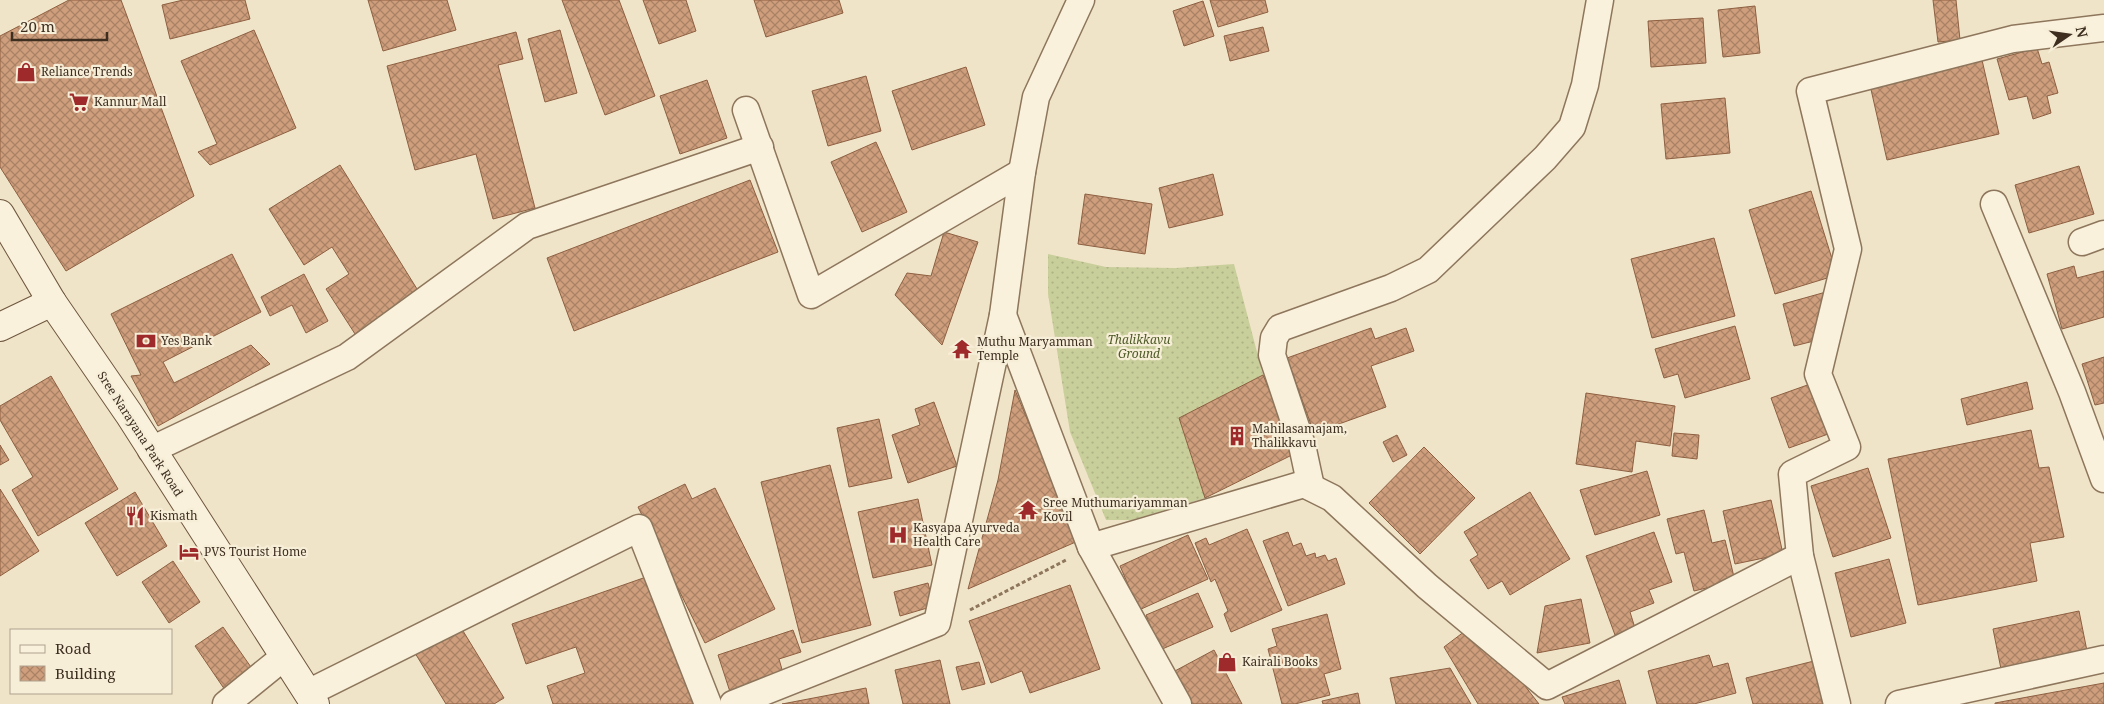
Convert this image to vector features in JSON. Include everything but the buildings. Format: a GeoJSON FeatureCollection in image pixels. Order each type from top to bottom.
{"type":"FeatureCollection","features":[{"type":"Feature","properties":{"kind":"main road","name":"Sree Narayana Park Road"},"geometry":{"type":"LineString","coordinates":[[0,214],[52,302],[151,450],[312,698]]}},
{"type":"Feature","properties":{"kind":"main road"},"geometry":{"type":"LineString","coordinates":[[0,327],[52,302]]}},
{"type":"Feature","properties":{"kind":"street"},"geometry":{"type":"LineString","coordinates":[[733,704],[937,623],[1003,315],[1022,172],[1036,97],[1081,0]]}},
{"type":"Feature","properties":{"kind":"street"},"geometry":{"type":"LineString","coordinates":[[1311,488],[1302,445],[1272,355],[1274,338],[1280,328],[1391,288],[1428,270],[1545,158],[1572,127],[1585,84],[1600,0]]}},
{"type":"Feature","properties":{"kind":"street"},"geometry":{"type":"LineString","coordinates":[[1837,704],[1800,556],[1792,474],[1847,447],[1818,374],[1848,249],[1810,91],[2013,39],[2104,28]]}},
{"type":"Feature","properties":{"kind":"street"},"geometry":{"type":"LineString","coordinates":[[746,110],[812,295],[1022,172]]}},
{"type":"Feature","properties":{"kind":"street"},"geometry":{"type":"LineString","coordinates":[[151,450],[347,357],[528,226],[760,147]]}},
{"type":"Feature","properties":{"kind":"street"},"geometry":{"type":"LineString","coordinates":[[1994,204],[2072,392],[2104,480]]}},
{"type":"Feature","properties":{"kind":"street"},"geometry":{"type":"LineString","coordinates":[[1003,315],[1091,547],[1178,704]]}},
{"type":"Feature","properties":{"kind":"street"},"geometry":{"type":"LineString","coordinates":[[1091,547],[1304,484],[1332,498],[1427,586],[1547,686],[1800,556]]}},
{"type":"Feature","properties":{"kind":"street"},"geometry":{"type":"LineString","coordinates":[[312,698],[639,528],[708,704]]}},
{"type":"Feature","properties":{"kind":"street"},"geometry":{"type":"LineString","coordinates":[[226,704],[284,657]]}},
{"type":"Feature","properties":{"kind":"street"},"geometry":{"type":"LineString","coordinates":[[1898,704],[2104,659]]}},
{"type":"Feature","properties":{"kind":"path"},"geometry":{"type":"LineString","coordinates":[[937,623],[972,610],[1091,547]]}},
{"type":"Feature","properties":{"kind":"green space","name":"Thalikkavu Ground"},"geometry":{"type":"Polygon","coordinates":[[[1048,254],[1106,267],[1176,268],[1234,264],[1263,375],[1179,418],[1205,498],[1132,520],[1106,520],[1070,432],[1048,294],[1048,254]]]}},
{"type":"Feature","properties":{"kind":"place","name":"Reliance Trends"},"geometry":{"type":"Point","coordinates":[26,72]}},
{"type":"Feature","properties":{"kind":"place","name":"Kannur Mall"},"geometry":{"type":"Point","coordinates":[79,102]}},
{"type":"Feature","properties":{"kind":"place","name":"Yes Bank"},"geometry":{"type":"Point","coordinates":[146,341]}},
{"type":"Feature","properties":{"kind":"place","name":"Muthu Maryamman Temple"},"geometry":{"type":"Point","coordinates":[962,349]}},
{"type":"Feature","properties":{"kind":"place","name":"Mahilasamajam, Thalikkavu"},"geometry":{"type":"Point","coordinates":[1237,436]}},
{"type":"Feature","properties":{"kind":"place","name":"Sree Muthumariyamman Kovil"},"geometry":{"type":"Point","coordinates":[1028,510]}},
{"type":"Feature","properties":{"kind":"place","name":"Kismath"},"geometry":{"type":"Point","coordinates":[135,516]}},
{"type":"Feature","properties":{"kind":"place","name":"Kasyapa Ayurveda Health Care"},"geometry":{"type":"Point","coordinates":[898,535]}},
{"type":"Feature","properties":{"kind":"place","name":"PVS Tourist Home"},"geometry":{"type":"Point","coordinates":[189,552]}},
{"type":"Feature","properties":{"kind":"place","name":"Kairali Books"},"geometry":{"type":"Point","coordinates":[1227,662]}}]}
